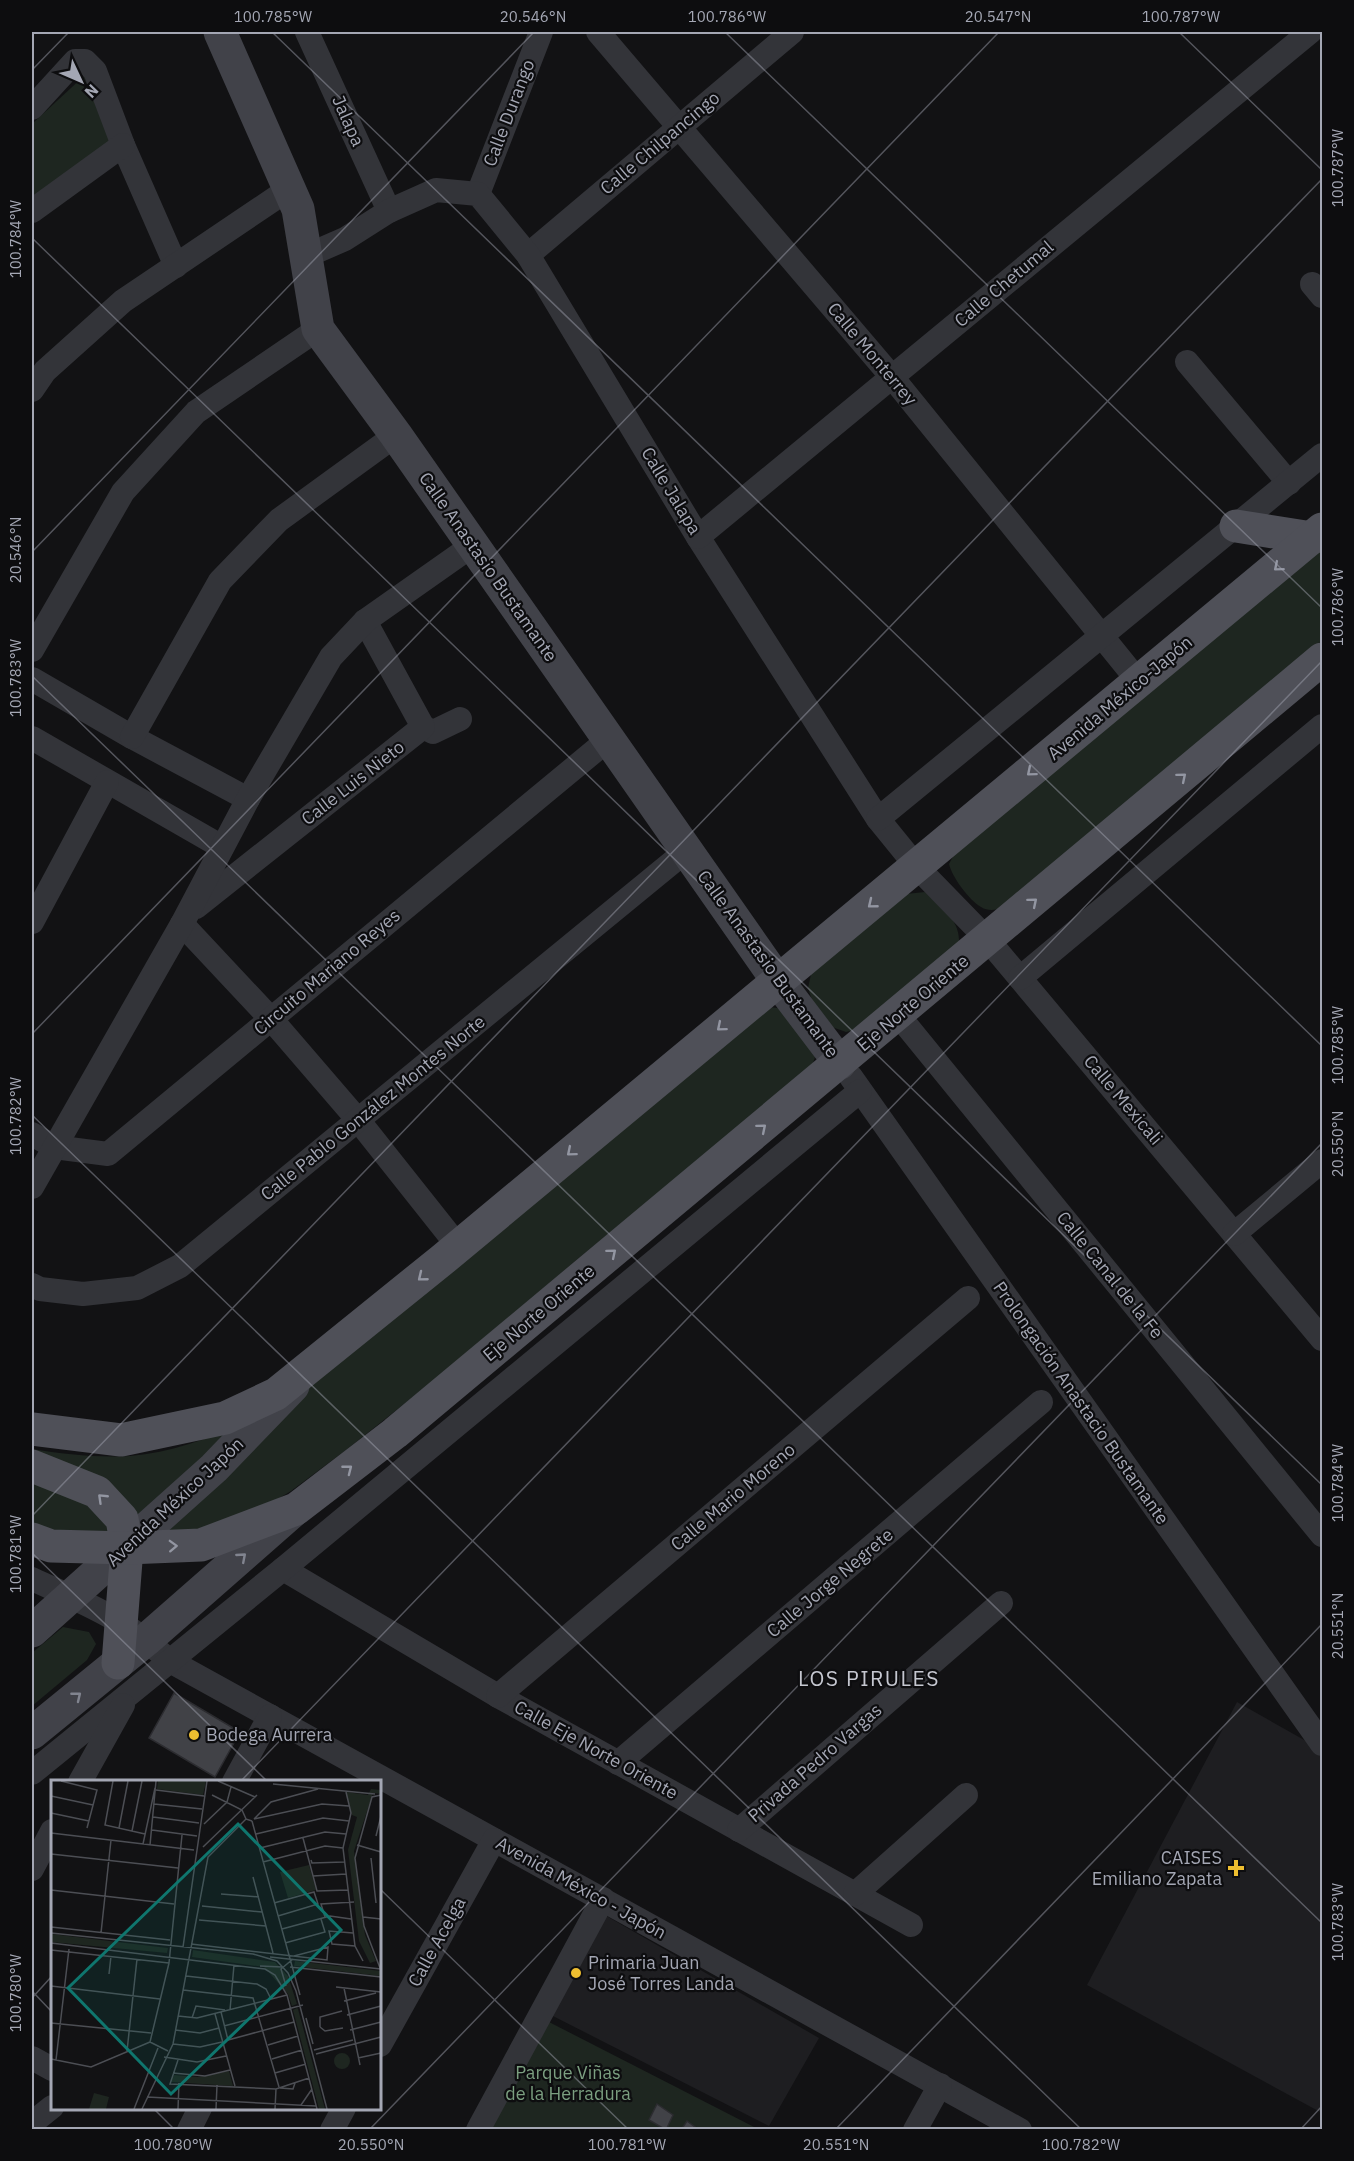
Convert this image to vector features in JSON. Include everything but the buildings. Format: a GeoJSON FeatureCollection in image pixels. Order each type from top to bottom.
{"type":"FeatureCollection","features":[{"type":"Feature","properties":{"kind":"main road"},"geometry":{"type":"LineString","coordinates":[[1236,526],[1317,534]]}},
{"type":"Feature","properties":{"kind":"main road","name":"Avenida México-Japón"},"geometry":{"type":"LineString","coordinates":[[917,867],[1317,534]]}},
{"type":"Feature","properties":{"kind":"main road"},"geometry":{"type":"LineString","coordinates":[[988,940],[1323,660]]}},
{"type":"Feature","properties":{"kind":"main road"},"geometry":{"type":"LineString","coordinates":[[32,1429],[121,1440],[225,1418],[276,1394],[459,1246],[777,980],[917,867]]}},
{"type":"Feature","properties":{"kind":"main road","name":"Eje Norte Oriente"},"geometry":{"type":"LineString","coordinates":[[32,1539],[51,1546],[127,1548],[201,1545],[296,1509],[395,1433],[988,940]]}},
{"type":"Feature","properties":{"kind":"main road"},"geometry":{"type":"LineString","coordinates":[[32,1466],[98,1492],[122,1519],[127,1548],[134,1632],[118,1663]]}},
{"type":"Feature","properties":{"kind":"street","name":"Calle Anastasio Bustamante"},"geometry":{"type":"LineString","coordinates":[[220,32],[298,209],[318,329],[396,435],[777,980],[840,1063]]}},
{"type":"Feature","properties":{"kind":"street","name":"Jalapa"},"geometry":{"type":"LineString","coordinates":[[307,32],[389,211]]}},
{"type":"Feature","properties":{"kind":"street","name":"Calle Durango"},"geometry":{"type":"LineString","coordinates":[[478,194],[541,32]]}},
{"type":"Feature","properties":{"kind":"street","name":"Calle Monterrey"},"geometry":{"type":"LineString","coordinates":[[598,32],[892,377],[1139,682]]}},
{"type":"Feature","properties":{"kind":"street","name":"Calle Chilpancingo"},"geometry":{"type":"LineString","coordinates":[[528,255],[792,32]]}},
{"type":"Feature","properties":{"kind":"street","name":"Calle Chetumal"},"geometry":{"type":"LineString","coordinates":[[698,537],[1310,32]]}},
{"type":"Feature","properties":{"kind":"street"},"geometry":{"type":"LineString","coordinates":[[32,108],[75,61],[85,61],[95,71],[123,145],[176,266]]}},
{"type":"Feature","properties":{"kind":"street"},"geometry":{"type":"LineString","coordinates":[[32,211],[123,145]]}},
{"type":"Feature","properties":{"kind":"street"},"geometry":{"type":"LineString","coordinates":[[32,390],[45,371],[123,301],[289,189]]}},
{"type":"Feature","properties":{"kind":"street"},"geometry":{"type":"LineString","coordinates":[[306,256],[345,239],[389,211],[436,190],[478,194]]}},
{"type":"Feature","properties":{"kind":"street","name":"Calle Jalapa"},"geometry":{"type":"LineString","coordinates":[[478,194],[528,255],[698,537],[878,819],[917,867]]}},
{"type":"Feature","properties":{"kind":"street"},"geometry":{"type":"LineString","coordinates":[[32,650],[123,492],[196,412],[318,329]]}},
{"type":"Feature","properties":{"kind":"street"},"geometry":{"type":"LineString","coordinates":[[1187,362],[1289,483]]}},
{"type":"Feature","properties":{"kind":"street"},"geometry":{"type":"LineString","coordinates":[[132,737],[220,581],[279,520],[396,435]]}},
{"type":"Feature","properties":{"kind":"street"},"geometry":{"type":"LineString","coordinates":[[878,819],[1323,455]]}},
{"type":"Feature","properties":{"kind":"street","name":"Calle Luis Nieto"},"geometry":{"type":"LineString","coordinates":[[32,1187],[184,919],[248,799],[331,657],[365,621],[473,545]]}},
{"type":"Feature","properties":{"kind":"street"},"geometry":{"type":"LineString","coordinates":[[365,621],[423,727],[433,732],[460,719]]}},
{"type":"Feature","properties":{"kind":"street"},"geometry":{"type":"LineString","coordinates":[[32,679],[132,737],[248,799]]}},
{"type":"Feature","properties":{"kind":"street"},"geometry":{"type":"LineString","coordinates":[[1020,978],[1323,726]]}},
{"type":"Feature","properties":{"kind":"street","name":"Calle Luis Nieto"},"geometry":{"type":"LineString","coordinates":[[184,919],[423,727]]}},
{"type":"Feature","properties":{"kind":"street"},"geometry":{"type":"LineString","coordinates":[[32,738],[222,847]]}},
{"type":"Feature","properties":{"kind":"street","name":"Circuito Mariano Reyes"},"geometry":{"type":"LineString","coordinates":[[32,1134],[54,1147],[108,1154],[609,739]]}},
{"type":"Feature","properties":{"kind":"street"},"geometry":{"type":"LineString","coordinates":[[32,921],[107,782]]}},
{"type":"Feature","properties":{"kind":"street","name":"Calle Pablo González Montes Norte"},"geometry":{"type":"LineString","coordinates":[[32,1285],[40,1289],[83,1294],[137,1288],[180,1266],[686,851]]}},
{"type":"Feature","properties":{"kind":"street","name":"Calle Mexicali"},"geometry":{"type":"LineString","coordinates":[[917,867],[988,940],[1323,1339]]}},
{"type":"Feature","properties":{"kind":"street"},"geometry":{"type":"LineString","coordinates":[[184,919],[358,1120],[459,1246]]}},
{"type":"Feature","properties":{"kind":"street","name":"Calle Canal de la Fe"},"geometry":{"type":"LineString","coordinates":[[898,1015],[1323,1535]]}},
{"type":"Feature","properties":{"kind":"street","name":"Prolongación Anastacio Bustamante"},"geometry":{"type":"LineString","coordinates":[[840,1063],[1323,1744]]}},
{"type":"Feature","properties":{"kind":"street","name":"Eje Norte Oriente"},"geometry":{"type":"LineString","coordinates":[[32,1773],[283,1569],[860,1090]]}},
{"type":"Feature","properties":{"kind":"street"},"geometry":{"type":"LineString","coordinates":[[1234,1234],[1323,1161]]}},
{"type":"Feature","properties":{"kind":"street","name":"Calle Mario Moreno"},"geometry":{"type":"LineString","coordinates":[[498,1696],[968,1299]]}},
{"type":"Feature","properties":{"kind":"street","name":"Avenida México Japón"},"geometry":{"type":"LineString","coordinates":[[32,1631],[214,1468],[313,1366]]}},
{"type":"Feature","properties":{"kind":"street","name":"Calle Jorge Negrete"},"geometry":{"type":"LineString","coordinates":[[618,1763],[1041,1402]]}},
{"type":"Feature","properties":{"kind":"street"},"geometry":{"type":"LineString","coordinates":[[134,1632],[296,1509]]}},
{"type":"Feature","properties":{"kind":"street","name":"Calle Eje Norte Oriente"},"geometry":{"type":"LineString","coordinates":[[283,1569],[498,1696],[911,1925]]}},
{"type":"Feature","properties":{"kind":"street","name":"Avenida México - Japón"},"geometry":{"type":"LineString","coordinates":[[32,1580],[72,1597],[134,1632],[170,1661],[379,1780]]}},
{"type":"Feature","properties":{"kind":"street","name":"Privada Pedro Vargas"},"geometry":{"type":"LineString","coordinates":[[739,1830],[1001,1603]]}},
{"type":"Feature","properties":{"kind":"street"},"geometry":{"type":"LineString","coordinates":[[32,1733],[118,1663]]}},
{"type":"Feature","properties":{"kind":"street"},"geometry":{"type":"LineString","coordinates":[[81,1780],[129,1695]]}},
{"type":"Feature","properties":{"kind":"street"},"geometry":{"type":"LineString","coordinates":[[235,1780],[270,1716]]}},
{"type":"Feature","properties":{"kind":"street","name":"Avenida México - Japón"},"geometry":{"type":"LineString","coordinates":[[381,1781],[603,1899],[1020,2130]]}},
{"type":"Feature","properties":{"kind":"street"},"geometry":{"type":"LineString","coordinates":[[855,1894],[966,1795]]}},
{"type":"Feature","properties":{"kind":"street"},"geometry":{"type":"LineString","coordinates":[[32,1869],[51,1833]]}},
{"type":"Feature","properties":{"kind":"street","name":"Calle Acelga"},"geometry":{"type":"LineString","coordinates":[[381,2043],[494,1840]]}},
{"type":"Feature","properties":{"kind":"street"},"geometry":{"type":"LineString","coordinates":[[478,2130],[603,1899]]}},
{"type":"Feature","properties":{"kind":"street"},"geometry":{"type":"LineString","coordinates":[[32,2058],[51,2068]]}},
{"type":"Feature","properties":{"kind":"street"},"geometry":{"type":"LineString","coordinates":[[915,2130],[940,2085]]}},
{"type":"Feature","properties":{"kind":"street"},"geometry":{"type":"LineString","coordinates":[[32,2123],[51,2108]]}},
{"type":"Feature","properties":{"kind":"street"},"geometry":{"type":"LineString","coordinates":[[189,2130],[199,2110]]}},
{"type":"Feature","properties":{"kind":"street"},"geometry":{"type":"LineString","coordinates":[[332,2130],[343,2110]]}},
{"type":"Feature","properties":{"kind":"shaded area","name":"CAISES Emiliano Zapata"},"geometry":{"type":"Polygon","coordinates":[[[1237,1702],[1322,1750],[1322,2113],[1087,1985],[1237,1702]]]}},
{"type":"Feature","properties":{"kind":"shaded area"},"geometry":{"type":"Polygon","coordinates":[[[603,1914],[819,2038],[769,2126],[551,2015],[603,1914]]]}},
{"type":"Feature","properties":{"kind":"green space"},"geometry":{"type":"Polygon","coordinates":[[[84,76],[111,140],[32,200],[32,124],[84,76]]]}},
{"type":"Feature","properties":{"kind":"green space"},"geometry":{"type":"Polygon","coordinates":[[[1322,547],[1322,640],[1000,909],[981,907],[966,894],[949,864],[957,849],[1322,547]]]}},
{"type":"Feature","properties":{"kind":"green space"},"geometry":{"type":"Polygon","coordinates":[[[925,892],[953,920],[959,942],[860,1029],[846,1032],[832,1027],[814,1006],[808,988],[812,970],[906,894],[925,892]]]}},
{"type":"Feature","properties":{"kind":"green space"},"geometry":{"type":"Polygon","coordinates":[[[769,1007],[786,1009],[816,1054],[806,1072],[423,1389],[291,1491],[266,1506],[208,1527],[180,1532],[77,1535],[32,1525],[32,1449],[93,1456],[130,1456],[160,1452],[189,1444],[246,1423],[769,1007]]]}},
{"type":"Feature","properties":{"kind":"green space"},"geometry":{"type":"Polygon","coordinates":[[[63,1627],[89,1632],[96,1644],[87,1660],[32,1706],[32,1653],[63,1627]]]}},
{"type":"Feature","properties":{"kind":"green space","name":"Parque Viñas de la Herradura"},"geometry":{"type":"Polygon","coordinates":[[[549,2022],[758,2129],[489,2130],[549,2022]]]}},
{"type":"Feature","properties":{"kind":"place","name":"Bodega Aurrera"},"geometry":{"type":"Point","coordinates":[194,1735]}},
{"type":"Feature","properties":{"kind":"place","name":"CAISES Emiliano Zapata"},"geometry":{"type":"Point","coordinates":[1236,1868]}},
{"type":"Feature","properties":{"kind":"place","name":"Primaria Juan José Torres Landa"},"geometry":{"type":"Point","coordinates":[576,1973]}},
{"type":"Feature","properties":{"kind":"district","name":"LOS PIRULES"},"geometry":{"type":"Point","coordinates":[869,1679]}}]}
